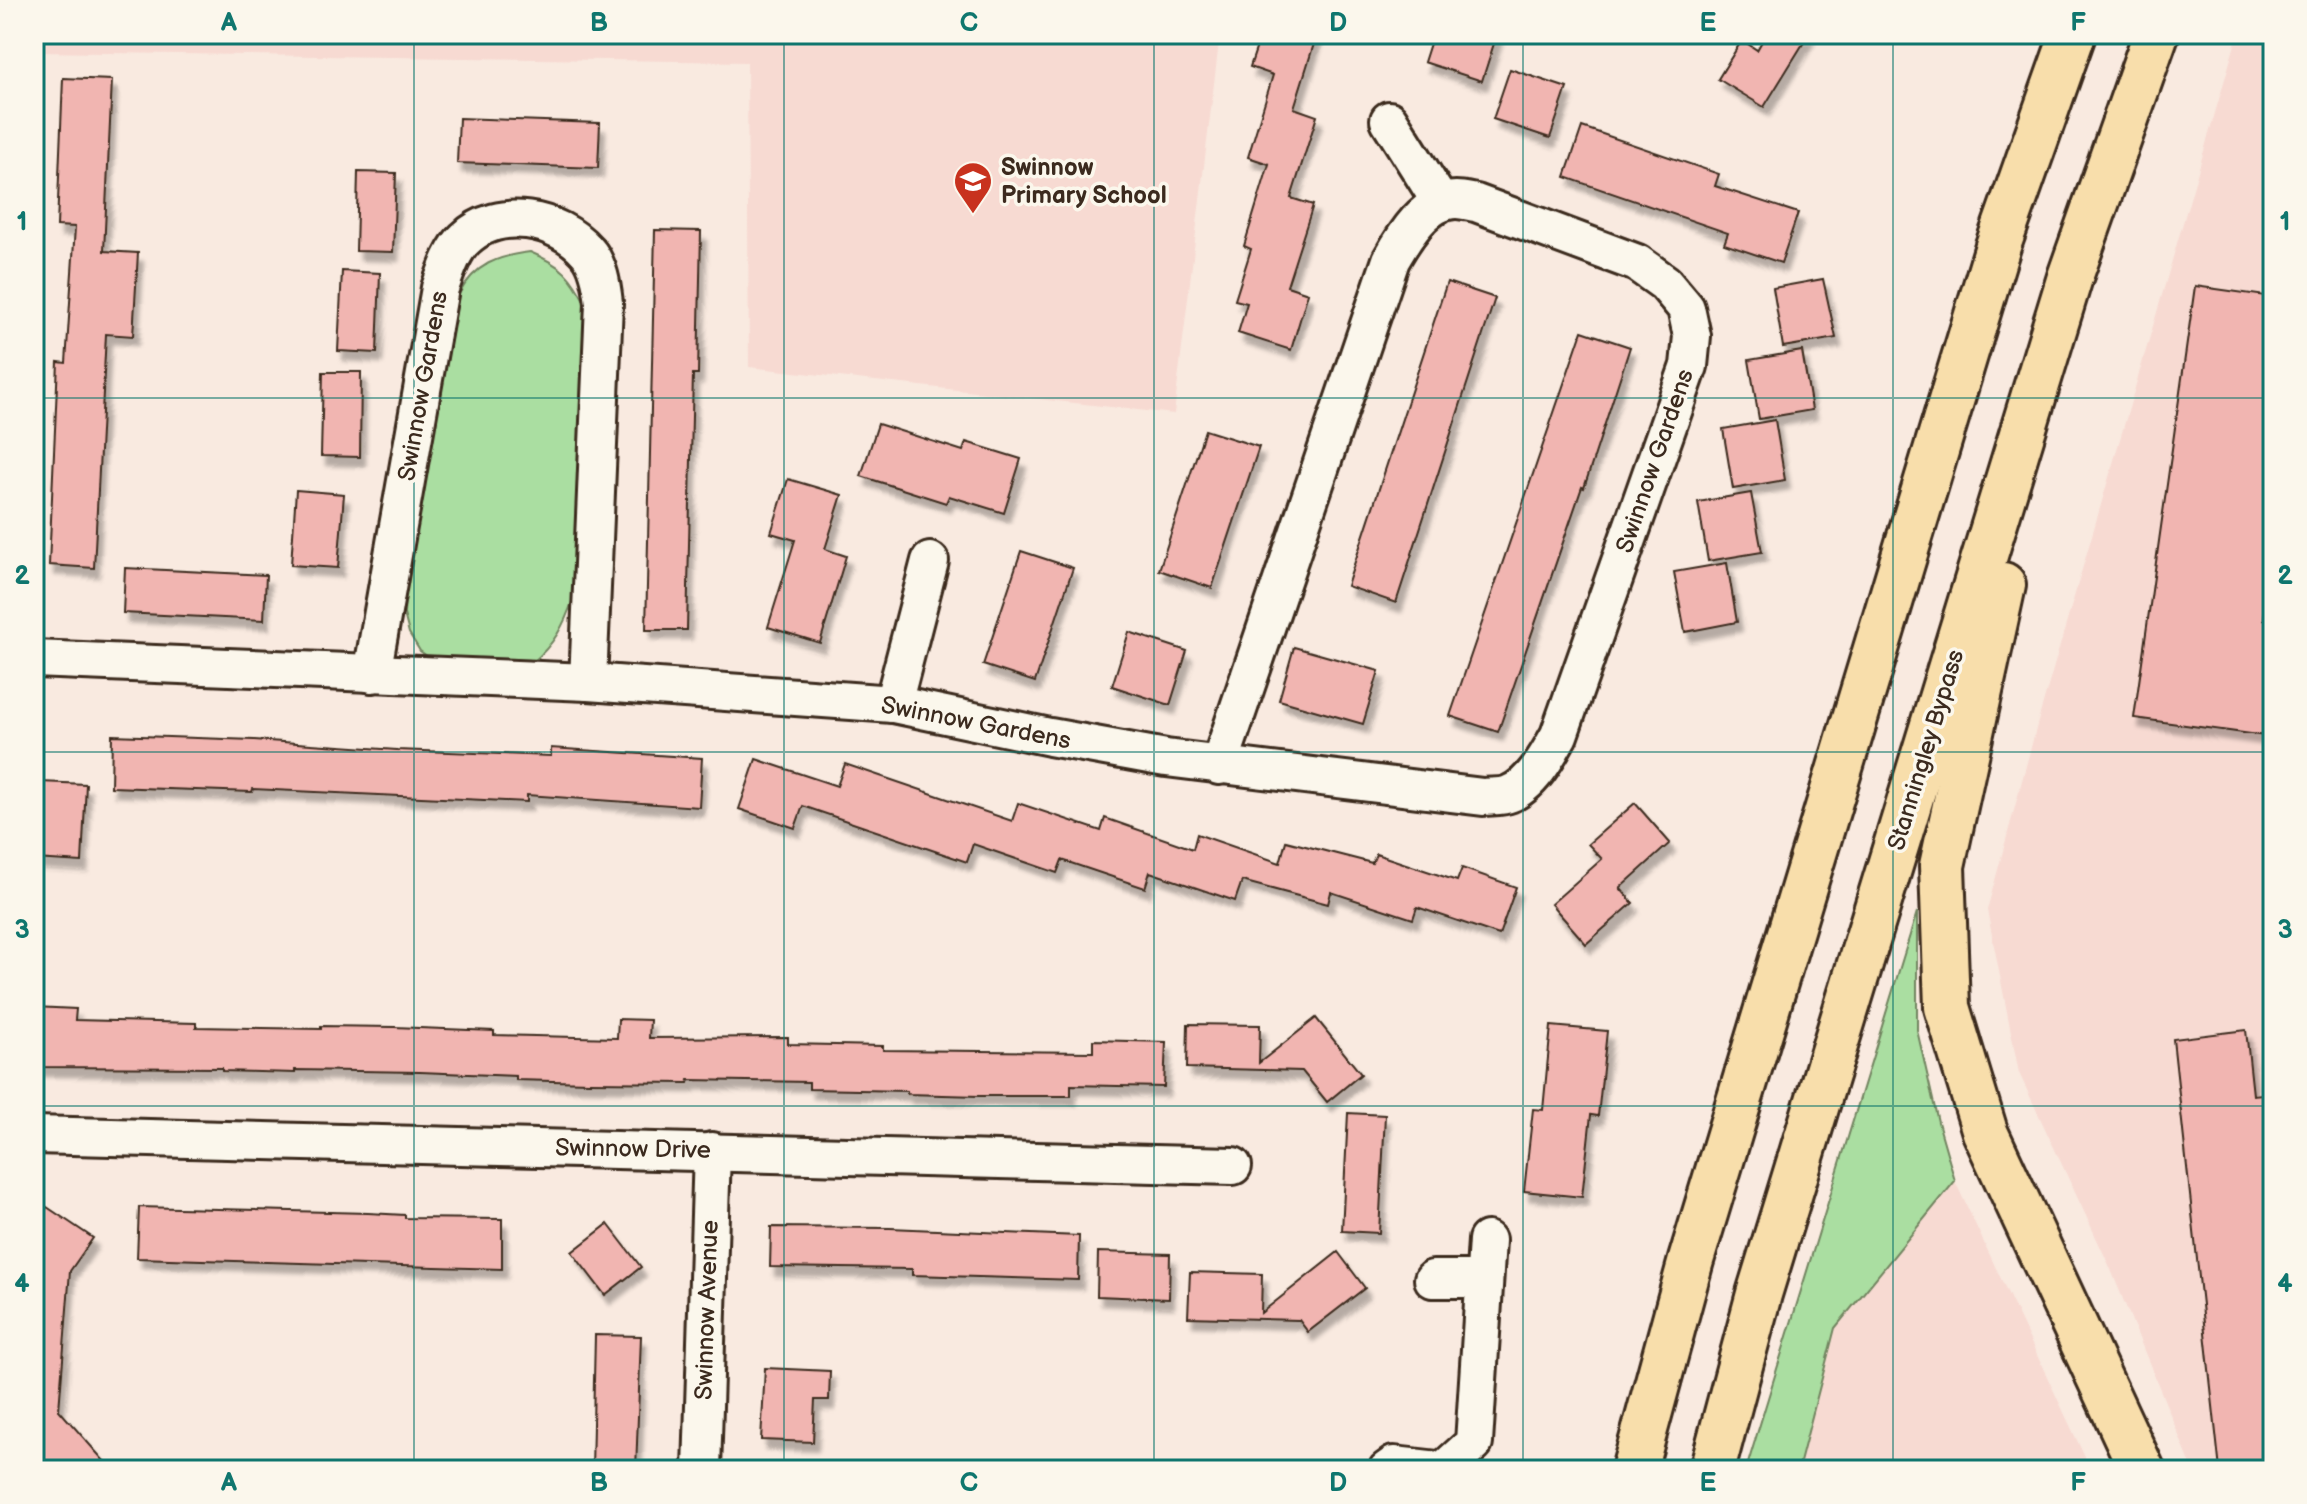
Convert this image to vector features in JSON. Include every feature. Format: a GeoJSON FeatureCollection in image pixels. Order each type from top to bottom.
{"type":"FeatureCollection","features":[{"type":"Feature","properties":{"kind":"highway"},"geometry":{"type":"LineString","coordinates":[[1634,1470],[1691,1260],[1998,246],[2073,34]]}},
{"type":"Feature","properties":{"kind":"highway","name":"Stanningley Bypass"},"geometry":{"type":"LineString","coordinates":[[1712,1470],[1759,1294],[2070,277],[2156,34]]}},
{"type":"Feature","properties":{"kind":"highway"},"geometry":{"type":"LineString","coordinates":[[2070,277],[1942,866],[1947,1007],[1985,1132],[2142,1470]]}},
{"type":"Feature","properties":{"kind":"street"},"geometry":{"type":"LineString","coordinates":[[1219,766],[1391,260],[1408,232],[1441,203],[1389,120]]}},
{"type":"Feature","properties":{"kind":"street","name":"Swinnow Gardens"},"geometry":{"type":"LineString","coordinates":[[34,659],[588,682],[893,704],[1050,737],[1219,766],[1483,797],[1509,794],[1528,780],[1546,759],[1559,735],[1689,366],[1692,336],[1686,308],[1665,283],[1637,263],[1476,203],[1456,200],[1441,203]]}},
{"type":"Feature","properties":{"kind":"street","name":"Swinnow Gardens"},"geometry":{"type":"LineString","coordinates":[[372,674],[440,288],[449,264],[465,239],[489,223],[515,219],[540,221],[566,234],[588,252],[601,280],[604,303],[588,682]]}},
{"type":"Feature","properties":{"kind":"street"},"geometry":{"type":"LineString","coordinates":[[893,704],[930,561]]}},
{"type":"Feature","properties":{"kind":"street","name":"Swinnow Drive"},"geometry":{"type":"LineString","coordinates":[[34,1135],[1233,1166]]}},
{"type":"Feature","properties":{"kind":"street","name":"Swinnow Avenue"},"geometry":{"type":"LineString","coordinates":[[702,1470],[712,1151]]}},
{"type":"Feature","properties":{"kind":"street"},"geometry":{"type":"LineString","coordinates":[[1387,1470],[1394,1465],[1441,1470],[1474,1443],[1487,1240]]}},
{"type":"Feature","properties":{"kind":"street"},"geometry":{"type":"LineString","coordinates":[[1433,1279],[1484,1279]]}},
{"type":"Feature","properties":{"kind":"shaded area","name":"Swinnow Primary School"},"geometry":{"type":"Polygon","coordinates":[[[34,34],[1220,34],[1174,414],[749,367],[747,62],[34,52],[34,34]]]}},
{"type":"Feature","properties":{"kind":"shaded area"},"geometry":{"type":"Polygon","coordinates":[[[2238,34],[2273,34],[2273,1470],[2193,1470],[2109,1265],[2019,1073],[1987,910],[2040,714],[2238,34]]]}},
{"type":"Feature","properties":{"kind":"shaded area"},"geometry":{"type":"Polygon","coordinates":[[[1955,1181],[2091,1470],[1798,1470],[1835,1328],[1955,1181]]]}},
{"type":"Feature","properties":{"kind":"green space"},"geometry":{"type":"Polygon","coordinates":[[[530,252],[565,273],[587,306],[573,599],[557,634],[532,663],[437,663],[420,651],[409,633],[404,614],[405,590],[459,294],[472,275],[488,263],[530,252]]]}},
{"type":"Feature","properties":{"kind":"green space"},"geometry":{"type":"Polygon","coordinates":[[[1917,912],[1917,1030],[1955,1181],[1835,1328],[1798,1470],[1746,1470],[1917,912]]]}},
{"type":"Feature","properties":{"kind":"building"},"geometry":{"type":"Polygon","coordinates":[[[1261,34],[1317,34],[1294,108],[1317,116],[1291,198],[1313,205],[1287,286],[1308,293],[1291,350],[1238,333],[1247,303],[1235,300],[1251,249],[1244,246],[1269,164],[1248,157],[1273,75],[1250,67],[1261,34]]]}},
{"type":"Feature","properties":{"kind":"building"},"geometry":{"type":"Polygon","coordinates":[[[1433,34],[1497,34],[1482,81],[1424,62],[1433,34]]]}},
{"type":"Feature","properties":{"kind":"building"},"geometry":{"type":"Polygon","coordinates":[[[1766,34],[1809,34],[1764,107],[1718,79],[1742,40],[1757,50],[1766,34]]]}},
{"type":"Feature","properties":{"kind":"building"},"geometry":{"type":"Polygon","coordinates":[[[1510,69],[1567,88],[1550,138],[1493,119],[1510,69]]]}},
{"type":"Feature","properties":{"kind":"building"},"geometry":{"type":"Polygon","coordinates":[[[63,78],[112,80],[104,251],[138,253],[133,336],[106,334],[94,568],[49,565],[58,362],[66,363],[75,227],[57,226],[63,78]]]}},
{"type":"Feature","properties":{"kind":"building"},"geometry":{"type":"Polygon","coordinates":[[[459,118],[600,123],[598,168],[457,163],[459,118]]]}},
{"type":"Feature","properties":{"kind":"building"},"geometry":{"type":"Polygon","coordinates":[[[1582,127],[1719,174],[1715,186],[1798,213],[1781,263],[1724,244],[1728,233],[1565,177],[1582,127]]]}},
{"type":"Feature","properties":{"kind":"building"},"geometry":{"type":"Polygon","coordinates":[[[358,172],[396,173],[393,252],[356,251],[358,172]]]}},
{"type":"Feature","properties":{"kind":"building"},"geometry":{"type":"Polygon","coordinates":[[[655,230],[701,231],[698,374],[693,374],[687,630],[646,630],[655,230]]]}},
{"type":"Feature","properties":{"kind":"building"},"geometry":{"type":"Polygon","coordinates":[[[342,271],[380,273],[377,353],[338,351],[342,271]]]}},
{"type":"Feature","properties":{"kind":"building"},"geometry":{"type":"Polygon","coordinates":[[[1823,279],[1836,338],[1783,347],[1773,288],[1823,279]]]}},
{"type":"Feature","properties":{"kind":"building"},"geometry":{"type":"Polygon","coordinates":[[[1447,282],[1495,298],[1396,603],[1347,586],[1447,282]]]}},
{"type":"Feature","properties":{"kind":"building"},"geometry":{"type":"Polygon","coordinates":[[[2195,286],[2273,297],[2273,553],[2264,619],[2273,620],[2273,737],[2134,718],[2195,286]]]}},
{"type":"Feature","properties":{"kind":"building"},"geometry":{"type":"Polygon","coordinates":[[[1582,331],[1630,347],[1498,732],[1450,716],[1582,331]]]}},
{"type":"Feature","properties":{"kind":"building"},"geometry":{"type":"Polygon","coordinates":[[[1802,351],[1812,410],[1759,419],[1749,360],[1802,351]]]}},
{"type":"Feature","properties":{"kind":"building"},"geometry":{"type":"Polygon","coordinates":[[[323,372],[361,372],[360,457],[321,456],[323,372]]]}},
{"type":"Feature","properties":{"kind":"building"},"geometry":{"type":"Polygon","coordinates":[[[1775,420],[1785,480],[1733,489],[1723,429],[1775,420]]]}},
{"type":"Feature","properties":{"kind":"building"},"geometry":{"type":"Polygon","coordinates":[[[878,424],[963,451],[966,442],[1021,459],[1004,513],[949,496],[946,503],[861,476],[878,424]]]}},
{"type":"Feature","properties":{"kind":"building"},"geometry":{"type":"Polygon","coordinates":[[[1205,430],[1259,447],[1212,588],[1159,570],[1205,430]]]}},
{"type":"Feature","properties":{"kind":"building"},"geometry":{"type":"Polygon","coordinates":[[[788,479],[842,495],[825,549],[846,556],[820,643],[768,627],[795,540],[771,533],[788,479]]]}},
{"type":"Feature","properties":{"kind":"building"},"geometry":{"type":"Polygon","coordinates":[[[296,490],[344,494],[338,568],[291,565],[296,490]]]}},
{"type":"Feature","properties":{"kind":"building"},"geometry":{"type":"Polygon","coordinates":[[[1751,493],[1762,552],[1708,561],[1698,502],[1751,493]]]}},
{"type":"Feature","properties":{"kind":"building"},"geometry":{"type":"Polygon","coordinates":[[[1021,551],[1073,568],[1035,682],[983,665],[1021,551]]]}},
{"type":"Feature","properties":{"kind":"building"},"geometry":{"type":"Polygon","coordinates":[[[1727,563],[1737,622],[1685,632],[1674,572],[1727,563]]]}},
{"type":"Feature","properties":{"kind":"building"},"geometry":{"type":"Polygon","coordinates":[[[125,568],[266,575],[264,620],[123,613],[125,568]]]}},
{"type":"Feature","properties":{"kind":"building"},"geometry":{"type":"Polygon","coordinates":[[[1129,632],[1187,651],[1170,705],[1112,686],[1129,632]]]}},
{"type":"Feature","properties":{"kind":"building"},"geometry":{"type":"Polygon","coordinates":[[[1294,647],[1379,671],[1363,724],[1279,700],[1294,647]]]}},
{"type":"Feature","properties":{"kind":"building"},"geometry":{"type":"Polygon","coordinates":[[[112,735],[551,756],[551,748],[702,758],[699,807],[527,795],[527,802],[253,789],[252,792],[111,787],[112,735]]]}},
{"type":"Feature","properties":{"kind":"building"},"geometry":{"type":"Polygon","coordinates":[[[756,759],[837,786],[845,764],[1012,821],[1018,803],[1101,831],[1105,818],[1193,849],[1197,834],[1280,863],[1286,841],[1372,863],[1376,854],[1457,881],[1462,868],[1516,887],[1499,935],[1417,907],[1413,919],[1331,892],[1328,904],[1242,881],[1235,901],[1150,872],[1145,888],[1062,860],[1057,873],[973,844],[967,862],[803,806],[795,828],[739,809],[756,759]]]}},
{"type":"Feature","properties":{"kind":"building"},"geometry":{"type":"Polygon","coordinates":[[[40,782],[86,784],[82,862],[35,859],[40,782]]]}},
{"type":"Feature","properties":{"kind":"building"},"geometry":{"type":"Polygon","coordinates":[[[1635,803],[1670,843],[1620,888],[1633,903],[1586,944],[1551,904],[1602,859],[1588,844],[1635,803]]]}},
{"type":"Feature","properties":{"kind":"building"},"geometry":{"type":"Polygon","coordinates":[[[34,1007],[76,1009],[75,1020],[196,1023],[196,1027],[394,1027],[494,1031],[494,1035],[617,1038],[618,1019],[650,1020],[649,1038],[788,1037],[788,1044],[883,1046],[883,1050],[1093,1052],[1093,1040],[1166,1042],[1164,1087],[1071,1085],[1071,1096],[979,1096],[809,1089],[809,1082],[589,1082],[420,1072],[295,1070],[295,1073],[222,1071],[222,1068],[34,1067],[34,1007]]]}},
{"type":"Feature","properties":{"kind":"building"},"geometry":{"type":"Polygon","coordinates":[[[1316,1018],[1361,1074],[1327,1102],[1302,1071],[1187,1068],[1188,1024],[1260,1025],[1259,1063],[1316,1018]]]}},
{"type":"Feature","properties":{"kind":"building"},"geometry":{"type":"Polygon","coordinates":[[[1551,1026],[1607,1031],[1598,1116],[1591,1115],[1582,1197],[1524,1191],[1533,1109],[1543,1110],[1551,1026]]]}},
{"type":"Feature","properties":{"kind":"building"},"geometry":{"type":"Polygon","coordinates":[[[2246,1030],[2253,1095],[2273,1093],[2273,1470],[2220,1470],[2173,1039],[2246,1030]]]}},
{"type":"Feature","properties":{"kind":"building"},"geometry":{"type":"Polygon","coordinates":[[[1348,1113],[1385,1115],[1379,1233],[1342,1231],[1348,1113]]]}},
{"type":"Feature","properties":{"kind":"building"},"geometry":{"type":"Polygon","coordinates":[[[47,1207],[93,1238],[70,1271],[59,1410],[112,1470],[34,1470],[34,1226],[47,1207]]]}},
{"type":"Feature","properties":{"kind":"building"},"geometry":{"type":"Polygon","coordinates":[[[139,1207],[502,1219],[502,1269],[137,1258],[139,1207]]]}},
{"type":"Feature","properties":{"kind":"building"},"geometry":{"type":"Polygon","coordinates":[[[608,1224],[641,1267],[605,1295],[572,1252],[608,1224]]]}},
{"type":"Feature","properties":{"kind":"building"},"geometry":{"type":"Polygon","coordinates":[[[771,1227],[890,1228],[1079,1236],[1078,1280],[912,1275],[912,1269],[770,1267],[771,1227]]]}},
{"type":"Feature","properties":{"kind":"building"},"geometry":{"type":"Polygon","coordinates":[[[1098,1252],[1170,1254],[1169,1299],[1097,1296],[1098,1252]]]}},
{"type":"Feature","properties":{"kind":"building"},"geometry":{"type":"Polygon","coordinates":[[[1338,1252],[1365,1288],[1308,1332],[1299,1320],[1188,1317],[1190,1272],[1262,1274],[1261,1313],[1338,1252]]]}},
{"type":"Feature","properties":{"kind":"building"},"geometry":{"type":"Polygon","coordinates":[[[595,1335],[641,1336],[636,1470],[592,1470],[595,1335]]]}},
{"type":"Feature","properties":{"kind":"building"},"geometry":{"type":"Polygon","coordinates":[[[765,1368],[830,1371],[829,1400],[815,1400],[813,1442],[761,1440],[765,1368]]]}},
{"type":"Feature","properties":{"kind":"place","name":"Swinnow Primary School"},"geometry":{"type":"Point","coordinates":[973,215]}}]}
